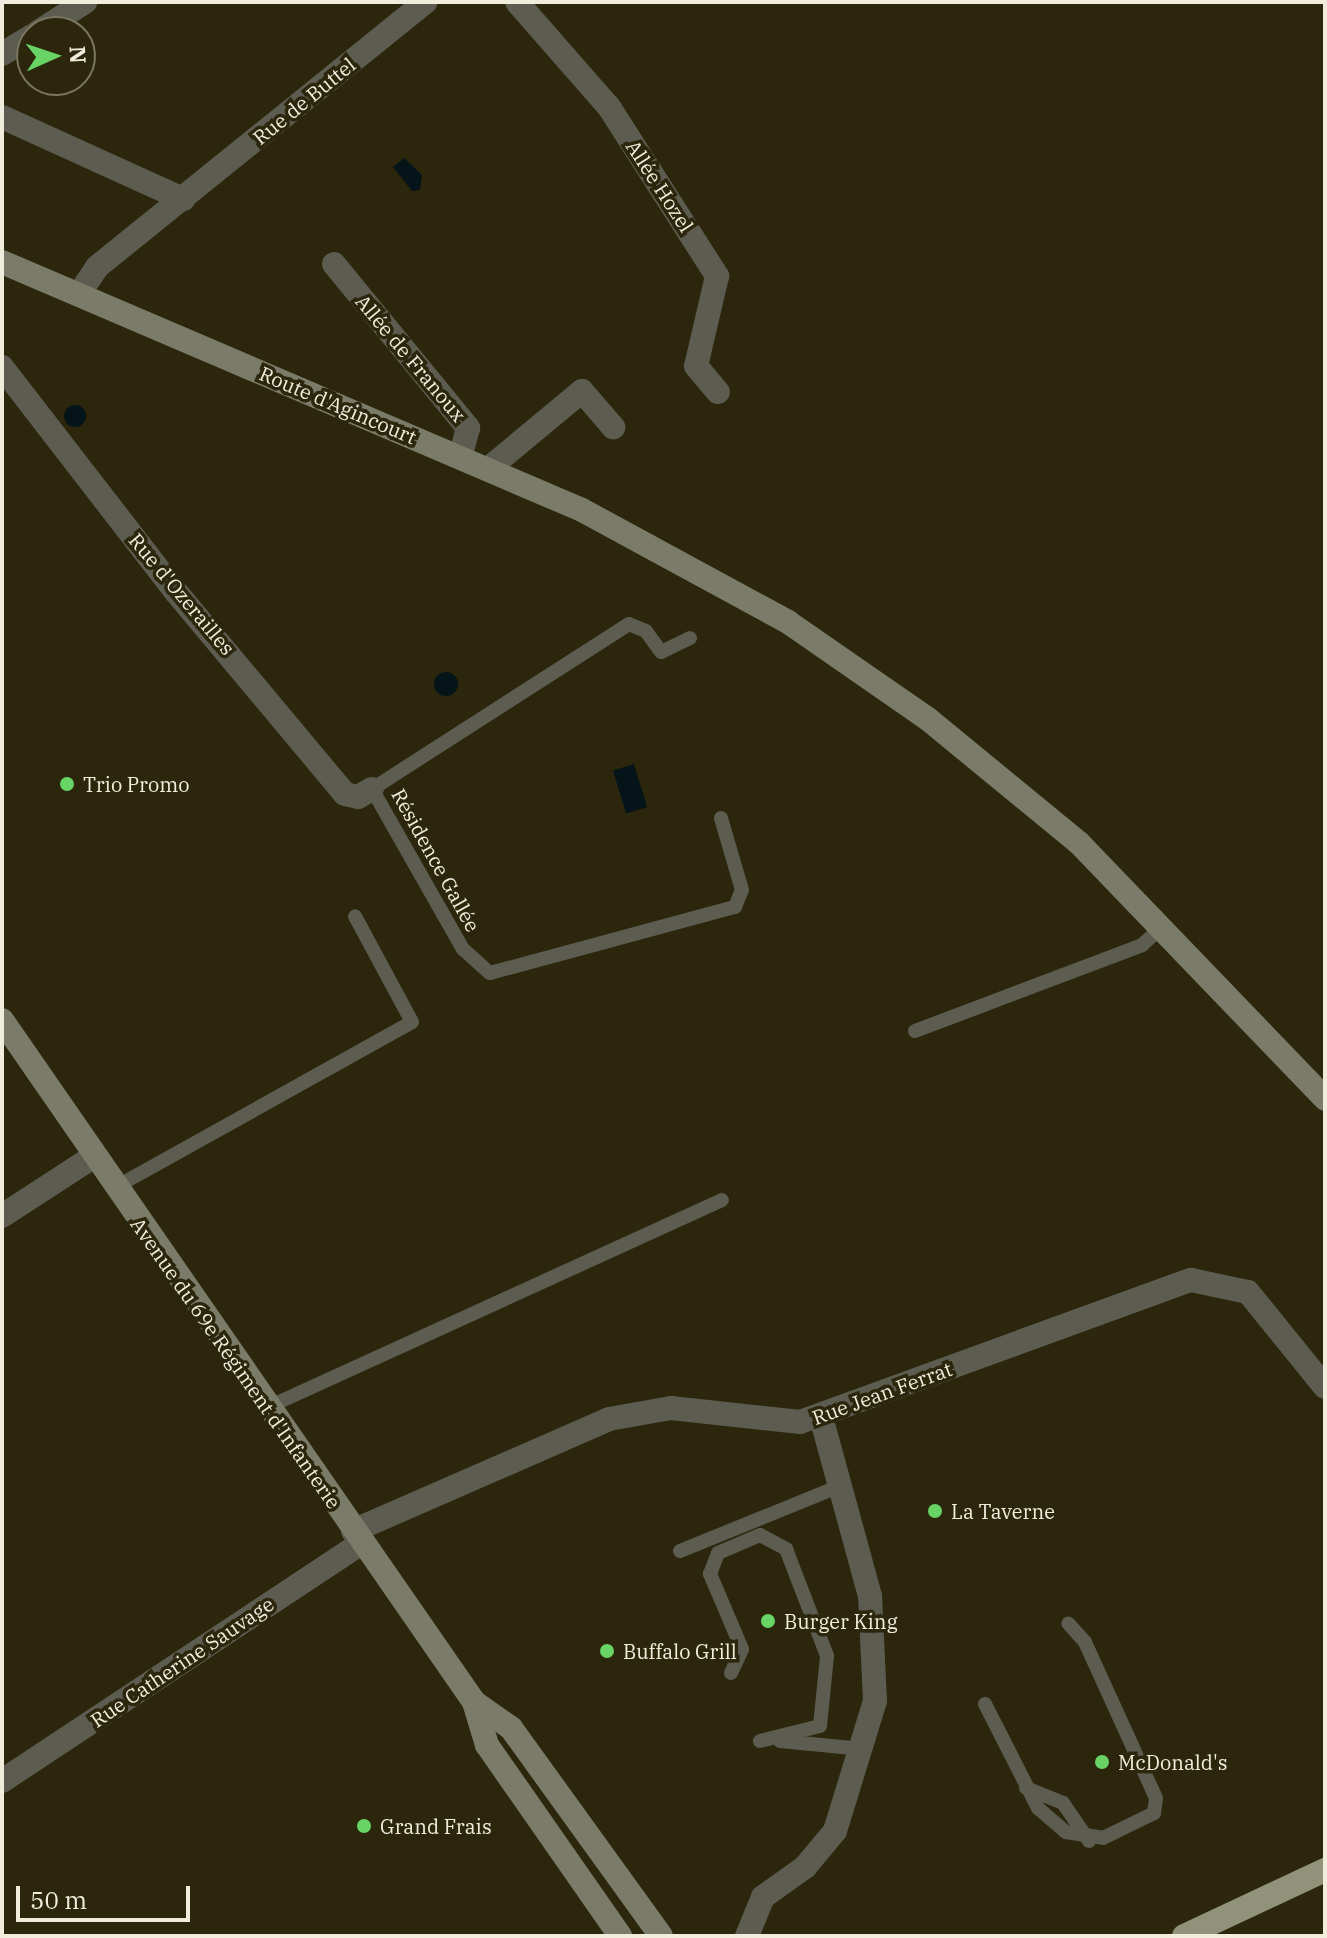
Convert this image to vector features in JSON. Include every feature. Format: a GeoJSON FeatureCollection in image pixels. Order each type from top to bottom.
{"type":"FeatureCollection","features":[{"type":"Feature","properties":{"kind":"main road"},"geometry":{"type":"LineString","coordinates":[[1184,1936],[1325,1870]]}},
{"type":"Feature","properties":{"kind":"street"},"geometry":{"type":"LineString","coordinates":[[63,16],[85,2]]}},
{"type":"Feature","properties":{"kind":"street","name":"Rue de Buttel"},"geometry":{"type":"LineString","coordinates":[[79,294],[97,267],[425,2]]}},
{"type":"Feature","properties":{"kind":"street","name":"Allée Hozel"},"geometry":{"type":"LineString","coordinates":[[517,2],[609,107],[717,276],[696,366],[718,392]]}},
{"type":"Feature","properties":{"kind":"street"},"geometry":{"type":"LineString","coordinates":[[2,117],[183,199]]}},
{"type":"Feature","properties":{"kind":"street","name":"Route d'Agincourt"},"geometry":{"type":"LineString","coordinates":[[2,262],[488,469],[671,554],[788,622],[928,719],[1079,843],[1325,1099]]}},
{"type":"Feature","properties":{"kind":"street","name":"Allée de Franoux"},"geometry":{"type":"LineString","coordinates":[[334,264],[468,428],[460,457]]}},
{"type":"Feature","properties":{"kind":"street","name":"Rue d'Ozerailles"},"geometry":{"type":"LineString","coordinates":[[2,367],[345,794],[358,797],[372,789]]}},
{"type":"Feature","properties":{"kind":"street"},"geometry":{"type":"LineString","coordinates":[[488,469],[582,391],[613,427]]}},
{"type":"Feature","properties":{"kind":"street","name":"Avenue du 69e Régiment d'Infanterie"},"geometry":{"type":"LineString","coordinates":[[2,1020],[266,1408],[474,1702],[487,1745],[620,1936]]}},
{"type":"Feature","properties":{"kind":"street"},"geometry":{"type":"LineString","coordinates":[[2,1216],[93,1157]]}},
{"type":"Feature","properties":{"kind":"street","name":"Rue Jean Ferrat"},"geometry":{"type":"LineString","coordinates":[[357,1537],[629,1413],[693,1409],[811,1419],[1200,1279],[1237,1286],[1258,1299],[1325,1387]]}},
{"type":"Feature","properties":{"kind":"street"},"geometry":{"type":"LineString","coordinates":[[747,1936],[763,1897],[805,1867],[835,1831],[863,1749],[878,1665],[870,1596],[838,1487],[811,1419]]}},
{"type":"Feature","properties":{"kind":"street","name":"Rue Catherine Sauvage"},"geometry":{"type":"LineString","coordinates":[[2,1781],[357,1537]]}},
{"type":"Feature","properties":{"kind":"street","name":"Avenue du 69e Régiment d'Infanterie"},"geometry":{"type":"LineString","coordinates":[[474,1702],[511,1728],[661,1936]]}},
{"type":"Feature","properties":{"kind":"lane","name":"Résidence Gallée"},"geometry":{"type":"LineString","coordinates":[[690,638],[666,653],[629,624],[372,789],[463,949],[490,973],[735,907],[742,890],[721,818]]}},
{"type":"Feature","properties":{"kind":"lane"},"geometry":{"type":"LineString","coordinates":[[114,1188],[412,1022],[355,916]]}},
{"type":"Feature","properties":{"kind":"lane"},"geometry":{"type":"LineString","coordinates":[[915,1031],[1142,945],[1162,927]]}},
{"type":"Feature","properties":{"kind":"lane"},"geometry":{"type":"LineString","coordinates":[[266,1408],[722,1200]]}},
{"type":"Feature","properties":{"kind":"lane"},"geometry":{"type":"LineString","coordinates":[[680,1551],[838,1487]]}},
{"type":"Feature","properties":{"kind":"lane"},"geometry":{"type":"LineString","coordinates":[[731,1673],[742,1649],[710,1574],[718,1553],[760,1535],[786,1549],[827,1656],[820,1726],[760,1741],[863,1749]]}},
{"type":"Feature","properties":{"kind":"lane"},"geometry":{"type":"LineString","coordinates":[[1068,1623],[1085,1642],[1157,1805],[1089,1841]]}},
{"type":"Feature","properties":{"kind":"lane"},"geometry":{"type":"LineString","coordinates":[[985,1704],[1026,1788],[1056,1825],[1089,1841]]}},
{"type":"Feature","properties":{"kind":"lane"},"geometry":{"type":"LineString","coordinates":[[1026,1788],[1063,1803],[1089,1841]]}},
{"type":"Feature","properties":{"kind":"shaded area"},"geometry":{"type":"Polygon","coordinates":[[[404,158],[422,175],[420,190],[412,191],[393,167],[404,158]]]}},
{"type":"Feature","properties":{"kind":"shaded area"},"geometry":{"type":"Polygon","coordinates":[[[75,405],[83,408],[86,416],[83,424],[75,427],[67,424],[64,416],[67,408],[75,405]]]}},
{"type":"Feature","properties":{"kind":"shaded area"},"geometry":{"type":"Polygon","coordinates":[[[446,672],[454,676],[458,684],[454,692],[446,696],[438,692],[434,684],[438,676],[446,672]]]}},
{"type":"Feature","properties":{"kind":"shaded area"},"geometry":{"type":"Polygon","coordinates":[[[634,764],[647,807],[626,813],[613,770],[634,764]]]}},
{"type":"Feature","properties":{"kind":"place","name":"Trio Promo"},"geometry":{"type":"Point","coordinates":[67,784]}},
{"type":"Feature","properties":{"kind":"place","name":"La Taverne"},"geometry":{"type":"Point","coordinates":[935,1511]}},
{"type":"Feature","properties":{"kind":"place","name":"Burger King"},"geometry":{"type":"Point","coordinates":[768,1621]}},
{"type":"Feature","properties":{"kind":"place","name":"Buffalo Grill"},"geometry":{"type":"Point","coordinates":[607,1651]}},
{"type":"Feature","properties":{"kind":"place","name":"McDonald's"},"geometry":{"type":"Point","coordinates":[1102,1762]}},
{"type":"Feature","properties":{"kind":"place","name":"Grand Frais"},"geometry":{"type":"Point","coordinates":[364,1826]}}]}
